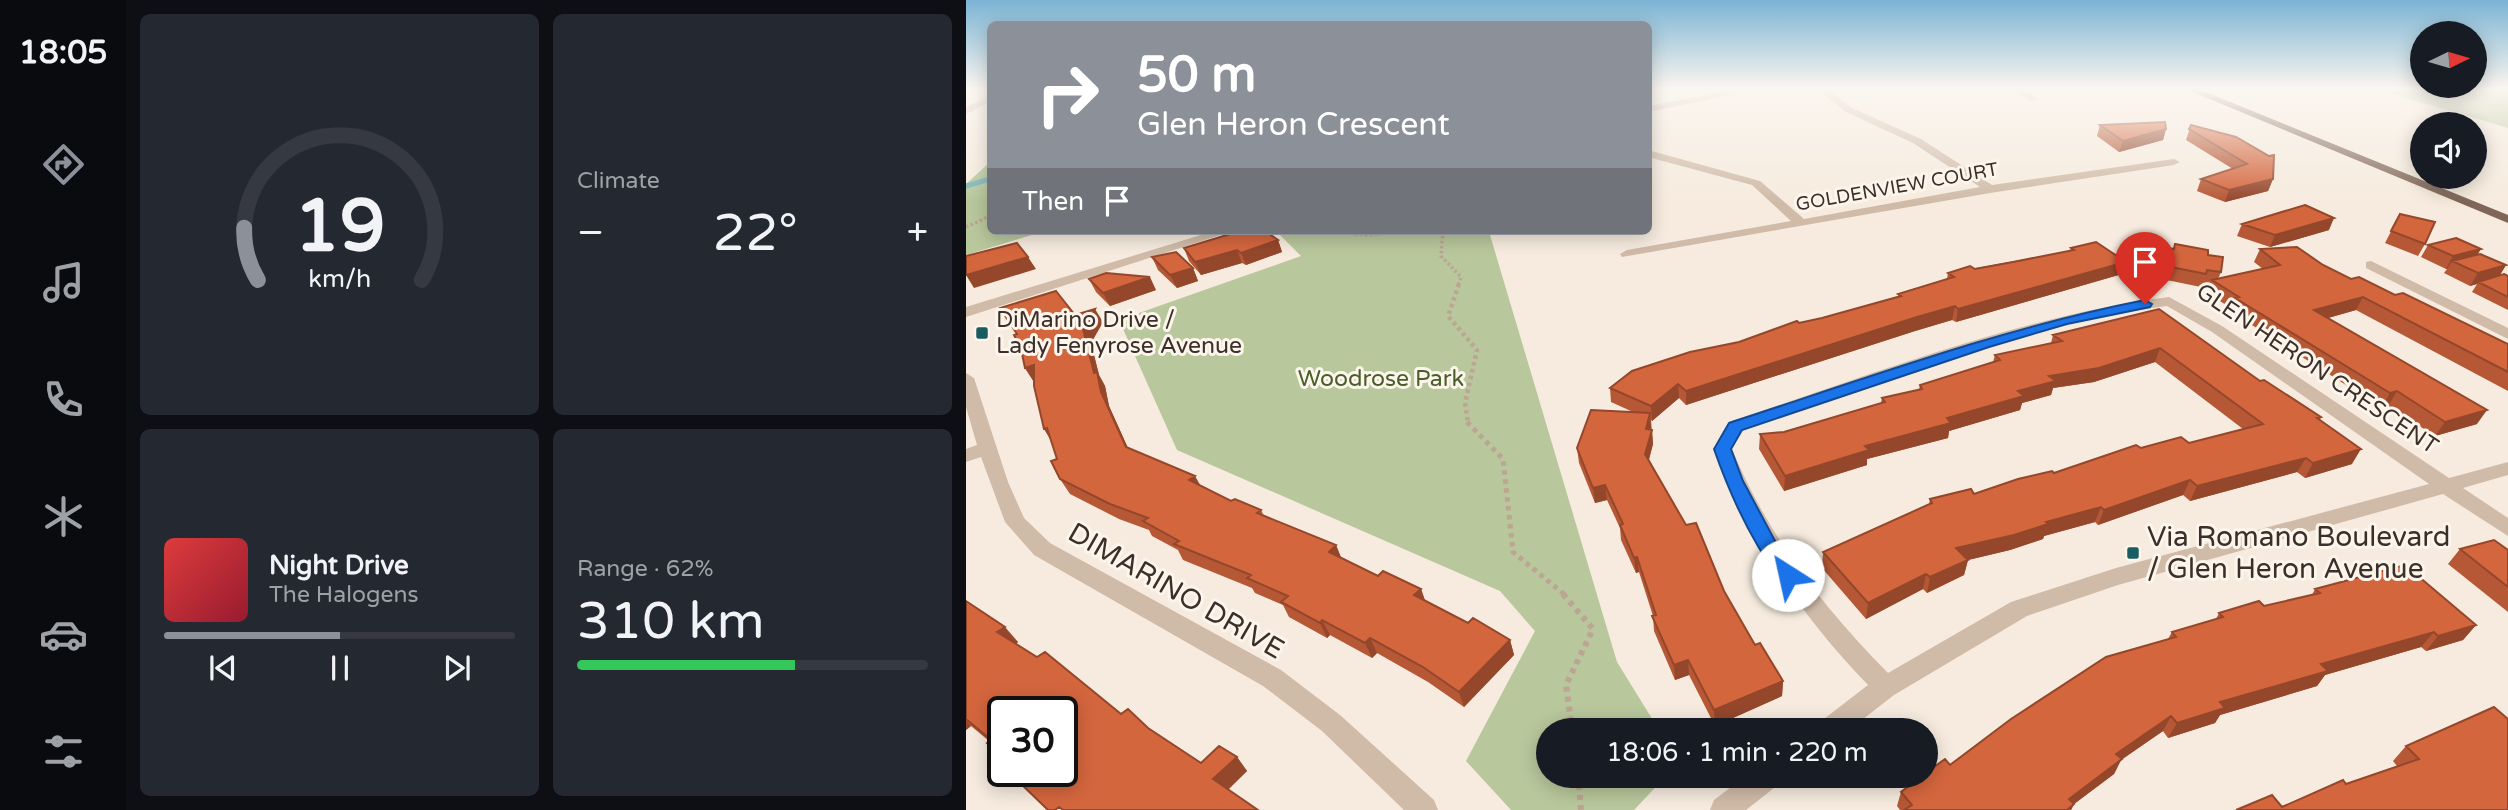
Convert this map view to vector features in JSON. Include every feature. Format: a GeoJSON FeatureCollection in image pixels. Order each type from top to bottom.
{"type":"FeatureCollection","features":[{"type":"Feature","properties":{"kind":"main road"},"geometry":{"type":"LineString","coordinates":[[2280,126],[2508,219]]}},
{"type":"Feature","properties":{"kind":"street"},"geometry":{"type":"LineString","coordinates":[[1884,126],[1917,141],[1990,189]]}},
{"type":"Feature","properties":{"kind":"street"},"geometry":{"type":"LineString","coordinates":[[1652,154],[1756,183],[1801,223]]}},
{"type":"Feature","properties":{"kind":"street","name":"GOLDENVIEW COURT"},"geometry":{"type":"LineString","coordinates":[[1627,254],[1990,189],[2174,162]]}},
{"type":"Feature","properties":{"kind":"street"},"geometry":{"type":"LineString","coordinates":[[966,312],[1214,235]]}},
{"type":"Feature","properties":{"kind":"street"},"geometry":{"type":"LineString","coordinates":[[2371,265],[2508,334]]}},
{"type":"Feature","properties":{"kind":"street","name":"GLEN HERON CRESCENT"},"geometry":{"type":"LineString","coordinates":[[1885,687],[1867,665],[1846,649],[1774,557],[1734,481],[1723,449],[1735,426],[2030,330],[2121,307],[2169,301],[2217,329],[2448,487]]}},
{"type":"Feature","properties":{"kind":"street","name":"DIMARINO DRIVE"},"geometry":{"type":"LineString","coordinates":[[966,378],[998,482],[1015,522],[1042,549],[1272,678],[1331,723],[1424,810]]}},
{"type":"Feature","properties":{"kind":"street"},"geometry":{"type":"LineString","coordinates":[[966,456],[989,448]]}},
{"type":"Feature","properties":{"kind":"street"},"geometry":{"type":"LineString","coordinates":[[1845,718],[1885,687],[2019,609],[2116,577],[2448,487],[2508,468]]}},
{"type":"Feature","properties":{"kind":"street"},"geometry":{"type":"LineString","coordinates":[[2448,487],[2508,528]]}},
{"type":"Feature","properties":{"kind":"street"},"geometry":{"type":"LineString","coordinates":[[1724,810],[1752,788]]}},
{"type":"Feature","properties":{"kind":"path"},"geometry":{"type":"LineString","coordinates":[[966,227],[987,217]]}},
{"type":"Feature","properties":{"kind":"path"},"geometry":{"type":"LineString","coordinates":[[1443,235],[1441,256],[1461,277],[1448,316],[1477,350],[1465,403],[1467,422],[1503,459],[1513,552],[1572,601],[1593,629],[1566,685],[1570,718]]}},
{"type":"Feature","properties":{"kind":"path"},"geometry":{"type":"LineString","coordinates":[[1579,788],[1581,810]]}},
{"type":"Feature","properties":{"kind":"green space"},"geometry":{"type":"Polygon","coordinates":[[[987,165],[987,235],[1032,235],[966,255],[966,184],[987,165]]]}},
{"type":"Feature","properties":{"kind":"green space","name":"Woodrose Park"},"geometry":{"type":"Polygon","coordinates":[[[1280,235],[1490,235],[1617,662],[1652,718],[1536,718],[1536,788],[1655,788],[1634,810],[1511,810],[1466,761],[1535,631],[1500,591],[1177,450],[1119,320],[1301,256],[1280,235]]]}},
{"type":"Feature","properties":{"kind":"building"},"geometry":{"type":"Polygon","coordinates":[[[2101,126],[2166,126],[2166,129],[2123,141],[2101,126]]]}},
{"type":"Feature","properties":{"kind":"building"},"geometry":{"type":"Polygon","coordinates":[[[2194,126],[2236,137],[2269,156],[2274,155],[2273,179],[2229,190],[2201,179],[2247,164],[2189,129],[2194,126]]]}},
{"type":"Feature","properties":{"kind":"building"},"geometry":{"type":"Polygon","coordinates":[[[2305,205],[2334,218],[2275,235],[2242,224],[2305,205]]]}},
{"type":"Feature","properties":{"kind":"building"},"geometry":{"type":"Polygon","coordinates":[[[2400,214],[2435,222],[2425,244],[2391,231],[2400,214]]]}},
{"type":"Feature","properties":{"kind":"building"},"geometry":{"type":"Polygon","coordinates":[[[1227,235],[1271,235],[1278,240],[1241,253],[1237,250],[1195,262],[1184,248],[1227,235]]]}},
{"type":"Feature","properties":{"kind":"building"},"geometry":{"type":"Polygon","coordinates":[[[2456,238],[2481,249],[2453,256],[2428,245],[2456,238]]]}},
{"type":"Feature","properties":{"kind":"building"},"geometry":{"type":"Polygon","coordinates":[[[2096,242],[2126,262],[1958,309],[1955,306],[1917,317],[1686,391],[1678,384],[1651,406],[1610,388],[1632,371],[1690,352],[1739,342],[1797,321],[1799,323],[1822,318],[1901,296],[1898,294],[1954,277],[1948,273],[1970,266],[1975,269],[2013,262],[2074,250],[2071,248],[2096,242]]]}},
{"type":"Feature","properties":{"kind":"building"},"geometry":{"type":"Polygon","coordinates":[[[1017,243],[1028,257],[966,275],[966,256],[1017,243]]]}},
{"type":"Feature","properties":{"kind":"building"},"geometry":{"type":"Polygon","coordinates":[[[2137,243],[2174,249],[2175,244],[2208,250],[2208,255],[2223,257],[2221,272],[2207,270],[2206,274],[2136,260],[2137,243]]]}},
{"type":"Feature","properties":{"kind":"building"},"geometry":{"type":"Polygon","coordinates":[[[2297,247],[2323,265],[2351,279],[2359,277],[2395,295],[2403,293],[2508,344],[2508,372],[2363,297],[2314,310],[2487,410],[2445,422],[2397,391],[2390,393],[2235,298],[2239,297],[2212,280],[2280,265],[2260,249],[2297,247]]]}},
{"type":"Feature","properties":{"kind":"building"},"geometry":{"type":"Polygon","coordinates":[[[1176,252],[1193,268],[1170,275],[1152,257],[1176,252]]]}},
{"type":"Feature","properties":{"kind":"building"},"geometry":{"type":"Polygon","coordinates":[[[2480,254],[2506,265],[2478,273],[2452,261],[2480,254]]]}},
{"type":"Feature","properties":{"kind":"building"},"geometry":{"type":"Polygon","coordinates":[[[1106,273],[1150,277],[1103,293],[1089,279],[1106,273]]]}},
{"type":"Feature","properties":{"kind":"building"},"geometry":{"type":"Polygon","coordinates":[[[2504,274],[2508,276],[2508,297],[2478,282],[2504,274]]]}},
{"type":"Feature","properties":{"kind":"building"},"geometry":{"type":"Polygon","coordinates":[[[1056,291],[1075,315],[1095,309],[1083,329],[1094,373],[1097,372],[1101,392],[1126,447],[1195,476],[1189,480],[1231,501],[1235,499],[1261,510],[1257,513],[1336,545],[1329,552],[1378,576],[1383,571],[1421,589],[1414,595],[1468,623],[1473,618],[1510,640],[1459,692],[1423,667],[1370,638],[1365,643],[1281,602],[1288,596],[1247,578],[1251,575],[1174,544],[1179,541],[1143,521],[1148,518],[1110,504],[1060,479],[1051,461],[1057,459],[1047,428],[1044,429],[1034,386],[1034,365],[1025,368],[1021,349],[1014,335],[1017,334],[1000,308],[1056,291]]]}},
{"type":"Feature","properties":{"kind":"building"},"geometry":{"type":"Polygon","coordinates":[[[2159,309],[2260,381],[2264,380],[2321,417],[2317,418],[2361,449],[2313,463],[2306,458],[2197,486],[2190,480],[2104,510],[2101,507],[2046,522],[2048,524],[2014,535],[1956,548],[1968,560],[1930,577],[1926,574],[1868,603],[1823,552],[1932,503],[1930,499],[1971,489],[1974,494],[2018,479],[2052,471],[2054,473],[2136,445],[2141,448],[2181,437],[2189,443],[2263,424],[2160,348],[2099,368],[2049,376],[2056,381],[2018,391],[2024,396],[1947,418],[1951,423],[1865,446],[1869,450],[1785,476],[1760,434],[1784,432],[1885,402],[1882,398],[1922,389],[1920,385],[2000,360],[1995,355],[2062,341],[2053,335],[2159,309]]]}},
{"type":"Feature","properties":{"kind":"building"},"geometry":{"type":"Polygon","coordinates":[[[1591,410],[1650,413],[1646,429],[1652,430],[1645,454],[1686,525],[1696,523],[1724,591],[1755,645],[1760,643],[1783,681],[1714,710],[1688,660],[1674,665],[1652,616],[1656,615],[1637,557],[1634,558],[1620,525],[1623,524],[1605,485],[1593,488],[1577,448],[1591,410]]]}},
{"type":"Feature","properties":{"kind":"building"},"geometry":{"type":"Polygon","coordinates":[[[2494,540],[2508,550],[2508,587],[2460,549],[2494,540]]]}},
{"type":"Feature","properties":{"kind":"building"},"geometry":{"type":"Polygon","coordinates":[[[2405,565],[2476,625],[2438,636],[2434,632],[2321,664],[2328,671],[2220,702],[2225,708],[2177,723],[2171,716],[2116,754],[2122,759],[2069,799],[2074,804],[2067,810],[1904,810],[1912,805],[1901,792],[1906,788],[1938,788],[1938,764],[1945,759],[1950,765],[2011,719],[2106,657],[2176,637],[2172,632],[2223,617],[2219,613],[2259,601],[2264,606],[2320,593],[2315,589],[2405,565]]]}},
{"type":"Feature","properties":{"kind":"building"},"geometry":{"type":"Polygon","coordinates":[[[966,601],[1005,627],[997,632],[1037,657],[1045,652],[1121,714],[1128,709],[1148,728],[1201,763],[1219,746],[1237,757],[1213,779],[1258,810],[1063,810],[1059,807],[1048,810],[1024,787],[1078,787],[1078,696],[987,696],[987,737],[966,719],[966,601]]]}},
{"type":"Feature","properties":{"kind":"building"},"geometry":{"type":"Polygon","coordinates":[[[2494,707],[2508,719],[2508,810],[2236,810],[2272,795],[2282,807],[2343,780],[2346,784],[2419,759],[2406,746],[2494,707]]]}},
{"type":"Feature","properties":{"kind":"waterway"},"geometry":{"type":"LineString","coordinates":[[966,186],[987,180]]}},
{"type":"Feature","properties":{"kind":"place","name":"DiMarino Drive / Lady Fenyrose Avenue"},"geometry":{"type":"Point","coordinates":[982,333]}},
{"type":"Feature","properties":{"kind":"place","name":"Via Romano Boulevard / Glen Heron Avenue"},"geometry":{"type":"Point","coordinates":[2133,553]}},
{"type":"Feature","properties":{"kind":"route"},"geometry":{"type":"LineString","coordinates":[[1788,575],[1774,557],[1734,481],[1723,449],[1735,426],[2064,320],[2145,304]]}}]}
